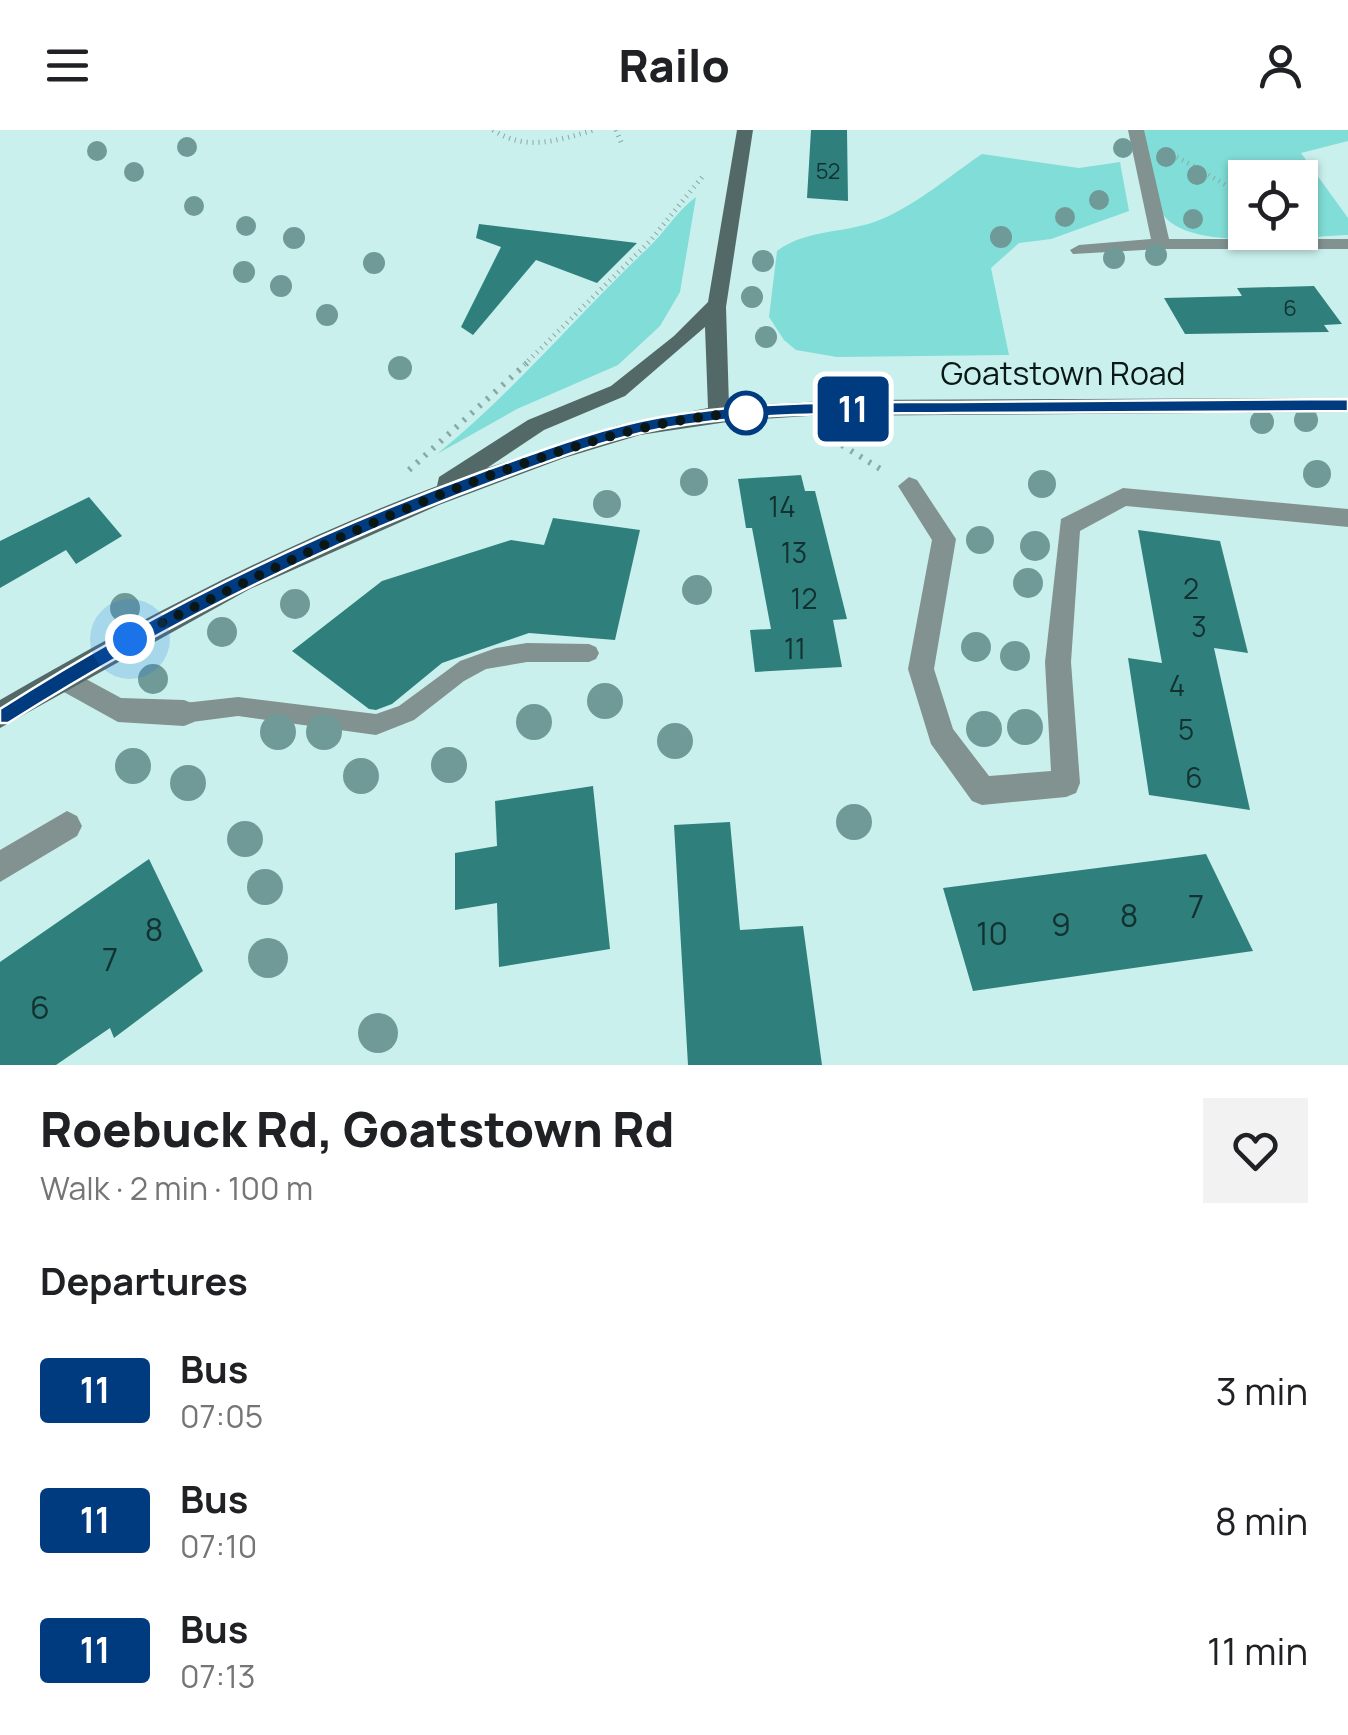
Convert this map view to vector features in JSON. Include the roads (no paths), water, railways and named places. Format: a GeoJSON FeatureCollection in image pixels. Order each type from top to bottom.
{"type":"FeatureCollection","features":[{"type":"Feature","properties":{"kind":"main road"},"geometry":{"type":"LineString","coordinates":[[719,414],[712,374],[716,304],[745,130]]}},
{"type":"Feature","properties":{"kind":"main road"},"geometry":{"type":"LineString","coordinates":[[0,716],[96,656],[303,552],[422,500],[536,425],[618,392],[681,341],[716,304]]}},
{"type":"Feature","properties":{"kind":"main road","name":"Goatstown Road"},"geometry":{"type":"LineString","coordinates":[[422,500],[577,444],[658,423],[719,414],[862,408],[1348,405]]}},
{"type":"Feature","properties":{"kind":"street"},"geometry":{"type":"LineString","coordinates":[[1137,132],[1161,244]]}},
{"type":"Feature","properties":{"kind":"street"},"geometry":{"type":"LineString","coordinates":[[1079,250],[1161,244],[1348,244]]}},
{"type":"Feature","properties":{"kind":"street"},"geometry":{"type":"LineString","coordinates":[[909,486],[944,540],[922,669],[941,735],[982,791],[1066,784],[1058,662],[1069,526],[1124,497],[1348,518]]}},
{"type":"Feature","properties":{"kind":"street"},"geometry":{"type":"LineString","coordinates":[[62,678],[118,710],[184,713]]}},
{"type":"Feature","properties":{"kind":"street"},"geometry":{"type":"LineString","coordinates":[[0,867],[67,826]]}},
{"type":"Feature","properties":{"kind":"lane"},"geometry":{"type":"LineString","coordinates":[[184,713],[206,706],[275,710],[361,725],[383,723],[421,704],[468,667],[529,651],[588,653]]}}]}
